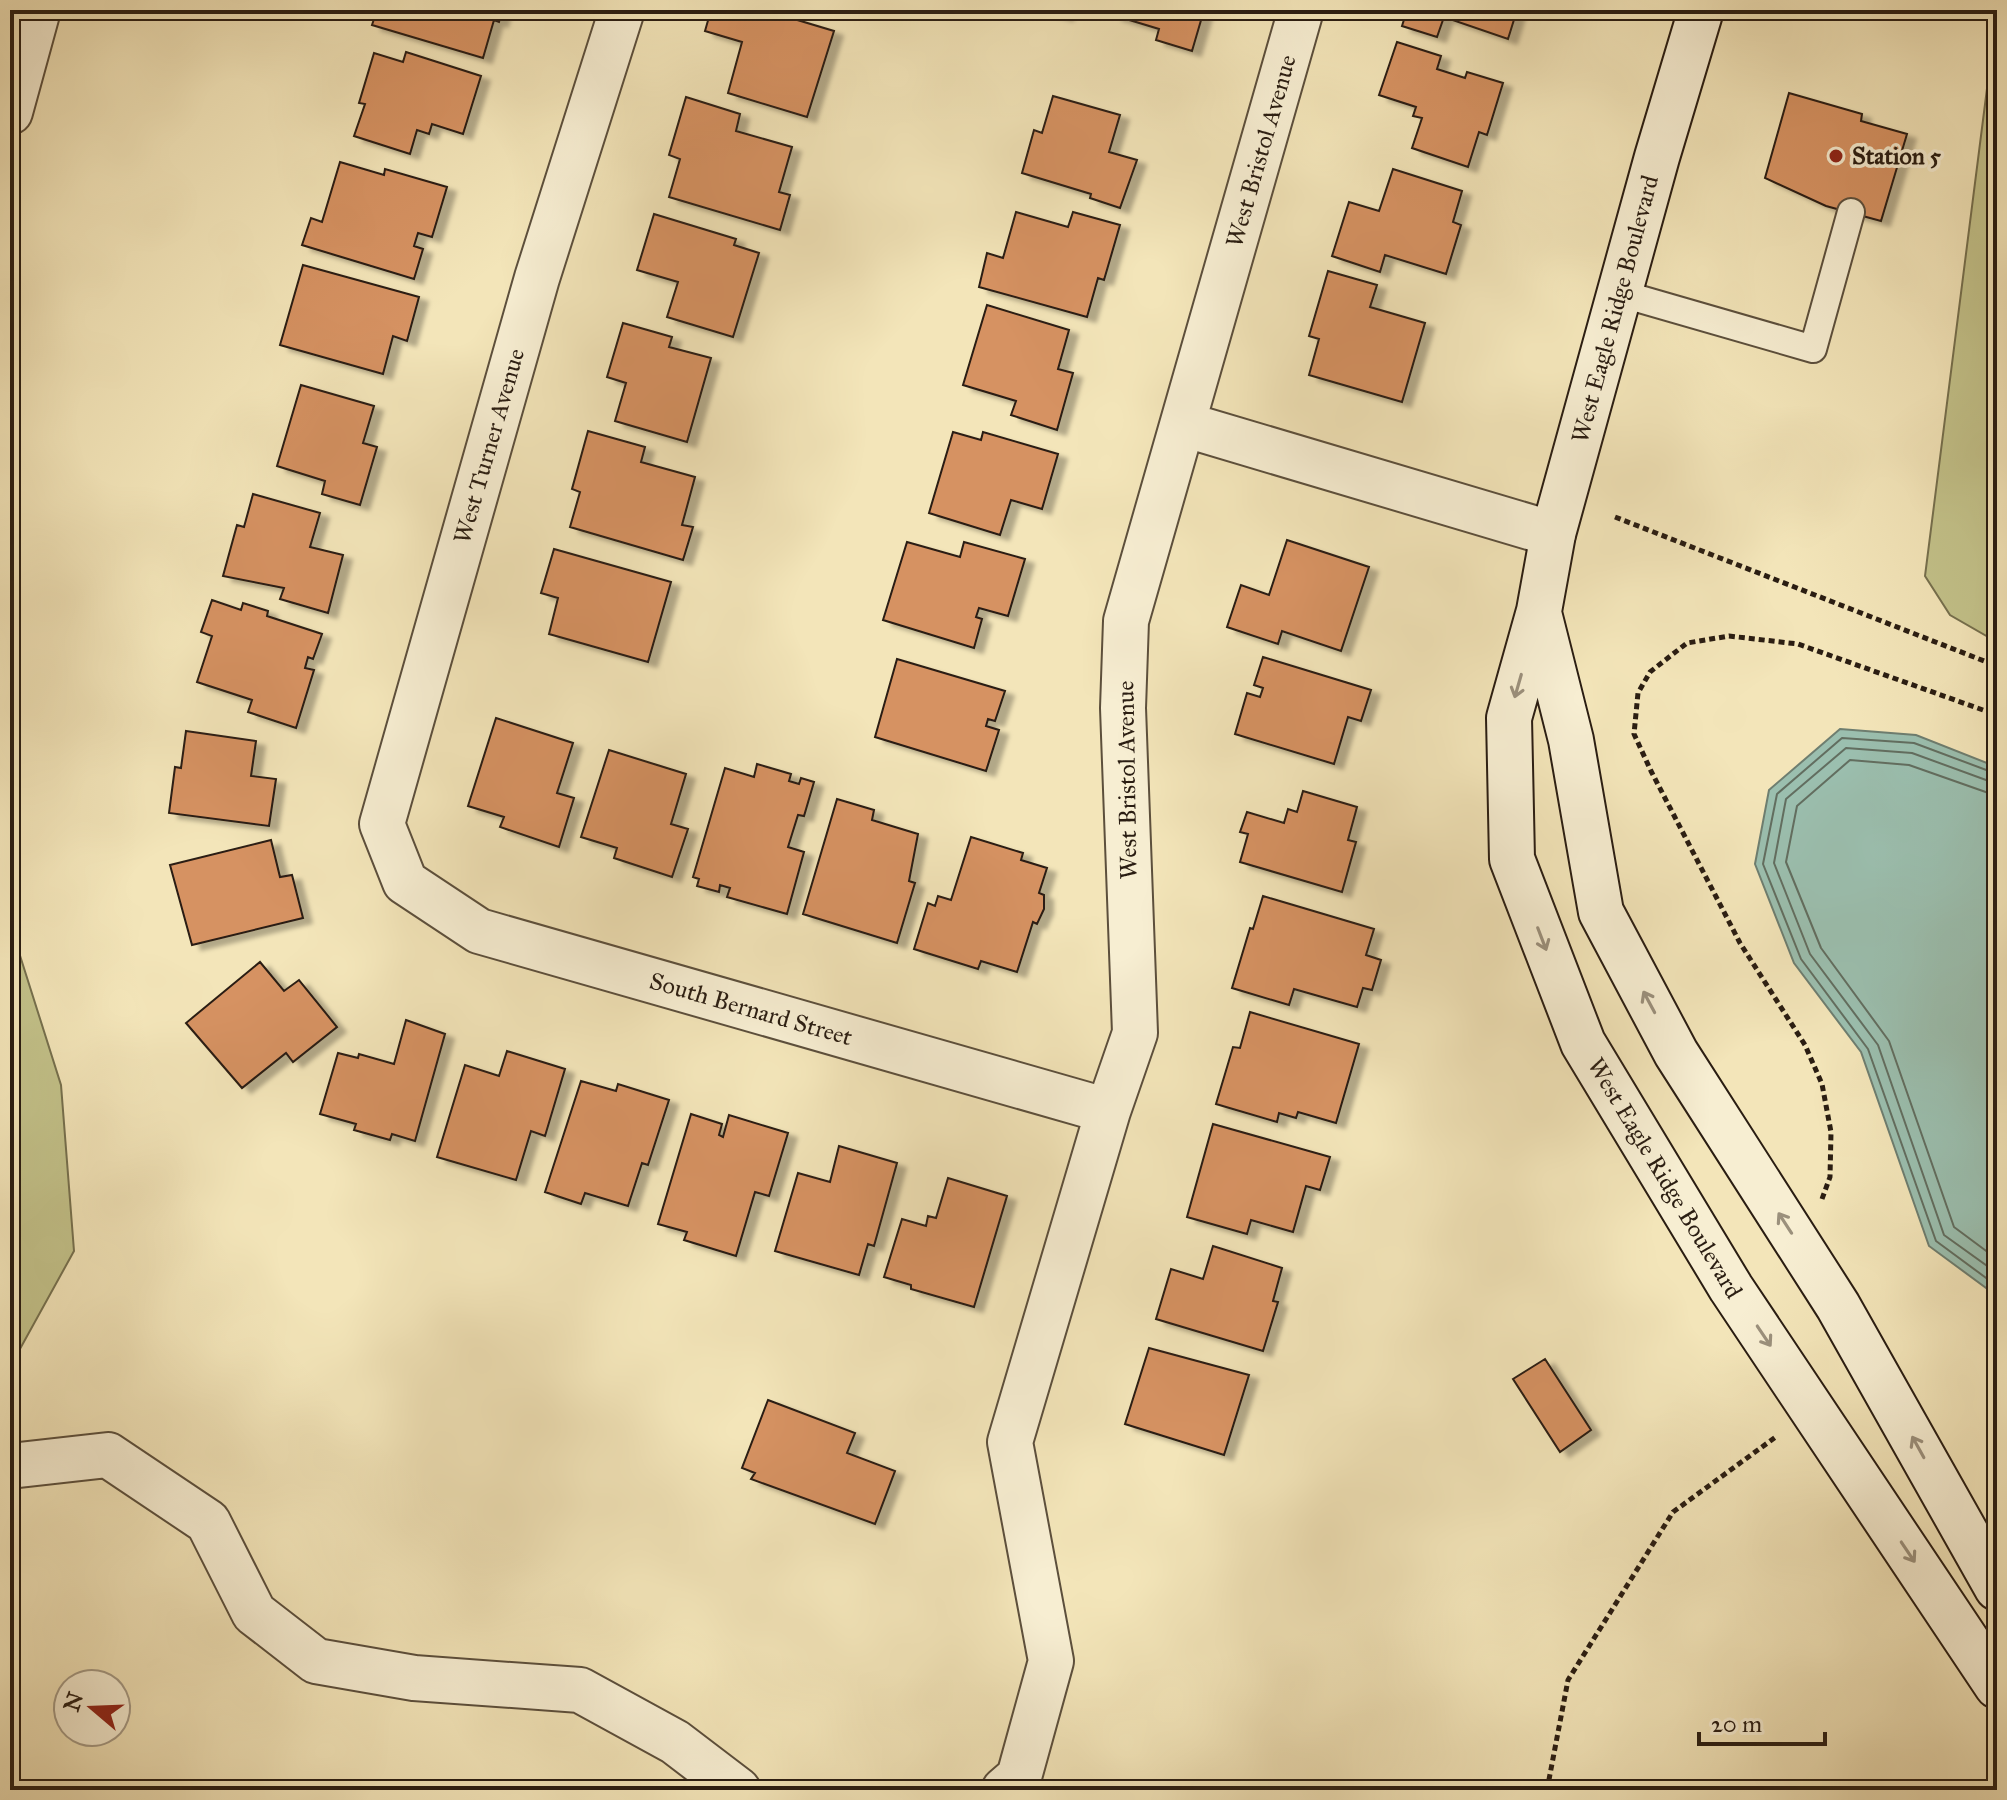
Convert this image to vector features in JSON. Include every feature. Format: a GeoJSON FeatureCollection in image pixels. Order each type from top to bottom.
{"type":"FeatureCollection","features":[{"type":"Feature","properties":{"kind":"street"},"geometry":{"type":"LineString","coordinates":[[12,98],[38,10]]}},
{"type":"Feature","properties":{"kind":"street","name":"West Turner Avenue"},"geometry":{"type":"LineString","coordinates":[[405,882],[382,824],[537,278],[622,10]]}},
{"type":"Feature","properties":{"kind":"street","name":"West Bristol Avenue"},"geometry":{"type":"LineString","coordinates":[[1004,1790],[1019,1777],[1051,1661],[1010,1442],[1108,1111],[1135,1033],[1123,708],[1126,621],[1301,10]]}},
{"type":"Feature","properties":{"kind":"street","name":"West Eagle Ridge Boulevard"},"geometry":{"type":"LineString","coordinates":[[1701,10],[1553,534],[1539,611],[1509,718],[1512,859],[1583,1043],[1731,1288],[1997,1686]]}},
{"type":"Feature","properties":{"kind":"street"},"geometry":{"type":"LineString","coordinates":[[1183,424],[1553,534]]}},
{"type":"Feature","properties":{"kind":"street","name":"West Eagle Ridge Boulevard"},"geometry":{"type":"LineString","coordinates":[[1539,611],[1571,740],[1601,912],[1676,1053],[1838,1306],[1997,1588]]}},
{"type":"Feature","properties":{"kind":"street","name":"South Bernard Street"},"geometry":{"type":"LineString","coordinates":[[405,882],[479,931],[1108,1111]]}},
{"type":"Feature","properties":{"kind":"street"},"geometry":{"type":"LineString","coordinates":[[10,1466],[108,1455],[208,1522],[254,1613],[316,1661],[414,1678],[580,1690],[675,1742],[738,1790]]}},
{"type":"Feature","properties":{"kind":"lane"},"geometry":{"type":"LineString","coordinates":[[1619,293],[1813,349],[1851,212]]}},
{"type":"Feature","properties":{"kind":"path"},"geometry":{"type":"LineString","coordinates":[[1615,517],[1997,666]]}},
{"type":"Feature","properties":{"kind":"path"},"geometry":{"type":"LineString","coordinates":[[1820,1204],[1830,1177],[1831,1132],[1822,1084],[1805,1045],[1740,943],[1645,758],[1634,734],[1638,693],[1650,672],[1687,643],[1729,636],[1798,644],[1997,715]]}},
{"type":"Feature","properties":{"kind":"path"},"geometry":{"type":"LineString","coordinates":[[1547,1790],[1568,1680],[1673,1512],[1813,1410]]}},
{"type":"Feature","properties":{"kind":"shaded area"},"geometry":{"type":"Polygon","coordinates":[[[1997,10],[1997,642],[1950,615],[1925,576],[1997,10]]]}},
{"type":"Feature","properties":{"kind":"shaded area"},"geometry":{"type":"Polygon","coordinates":[[[10,924],[61,1085],[74,1251],[15,1358],[10,1360],[10,924]]]}},
{"type":"Feature","properties":{"kind":"water"},"geometry":{"type":"Polygon","coordinates":[[[1840,729],[1916,735],[1997,767],[1997,1296],[1929,1246],[1861,1052],[1794,963],[1755,864],[1769,790],[1840,729]]]}},
{"type":"Feature","properties":{"kind":"building"},"geometry":{"type":"Polygon","coordinates":[[[377,10],[502,10],[499,22],[494,20],[483,58],[372,25],[377,10]]]}},
{"type":"Feature","properties":{"kind":"building"},"geometry":{"type":"Polygon","coordinates":[[[711,10],[775,10],[774,13],[834,31],[807,117],[728,93],[742,42],[705,31],[711,10]]]}},
{"type":"Feature","properties":{"kind":"building"},"geometry":{"type":"Polygon","coordinates":[[[1044,10],[1066,10],[1064,16],[1044,10]]]}},
{"type":"Feature","properties":{"kind":"building"},"geometry":{"type":"Polygon","coordinates":[[[1115,10],[1204,10],[1192,51],[1156,40],[1159,29],[1113,15],[1115,10]]]}},
{"type":"Feature","properties":{"kind":"building"},"geometry":{"type":"Polygon","coordinates":[[[1407,10],[1517,10],[1508,39],[1444,17],[1437,37],[1402,26],[1407,10]]]}},
{"type":"Feature","properties":{"kind":"building"},"geometry":{"type":"Polygon","coordinates":[[[1397,42],[1441,56],[1437,69],[1465,78],[1467,72],[1503,83],[1487,135],[1479,132],[1468,167],[1412,148],[1422,118],[1413,116],[1416,107],[1379,95],[1397,42]]]}},
{"type":"Feature","properties":{"kind":"building"},"geometry":{"type":"Polygon","coordinates":[[[406,52],[481,76],[463,134],[432,124],[429,134],[417,130],[410,154],[354,136],[365,104],[359,103],[374,53],[403,62],[406,52]]]}},
{"type":"Feature","properties":{"kind":"building","name":"Station 5"},"geometry":{"type":"Polygon","coordinates":[[[1789,93],[1862,114],[1861,121],[1907,134],[1881,221],[1826,206],[1765,178],[1789,93]]]}},
{"type":"Feature","properties":{"kind":"building"},"geometry":{"type":"Polygon","coordinates":[[[1053,96],[1120,115],[1109,152],[1137,160],[1120,208],[1090,198],[1091,194],[1022,173],[1034,130],[1042,133],[1053,96]]]}},
{"type":"Feature","properties":{"kind":"building"},"geometry":{"type":"Polygon","coordinates":[[[686,97],[740,114],[736,131],[792,147],[779,192],[790,195],[780,230],[669,197],[680,159],[669,155],[686,97]]]}},
{"type":"Feature","properties":{"kind":"building"},"geometry":{"type":"Polygon","coordinates":[[[340,162],[384,175],[385,169],[447,187],[432,237],[418,233],[414,246],[423,249],[414,279],[302,245],[311,218],[322,222],[340,162]]]}},
{"type":"Feature","properties":{"kind":"building"},"geometry":{"type":"Polygon","coordinates":[[[1393,169],[1462,191],[1453,222],[1461,225],[1446,274],[1385,255],[1380,272],[1332,256],[1349,202],[1379,211],[1393,169]]]}},
{"type":"Feature","properties":{"kind":"building"},"geometry":{"type":"Polygon","coordinates":[[[1016,212],[1068,227],[1073,212],[1120,225],[1104,280],[1098,278],[1087,317],[979,287],[987,253],[1003,258],[1016,212]]]}},
{"type":"Feature","properties":{"kind":"building"},"geometry":{"type":"Polygon","coordinates":[[[654,214],[736,239],[734,245],[759,253],[733,337],[667,317],[678,282],[637,270],[654,214]]]}},
{"type":"Feature","properties":{"kind":"building"},"geometry":{"type":"Polygon","coordinates":[[[303,265],[419,297],[407,341],[393,336],[383,374],[280,345],[303,265]]]}},
{"type":"Feature","properties":{"kind":"building"},"geometry":{"type":"Polygon","coordinates":[[[1328,271],[1377,285],[1370,307],[1425,323],[1402,402],[1309,375],[1319,339],[1309,336],[1328,271]]]}},
{"type":"Feature","properties":{"kind":"building"},"geometry":{"type":"Polygon","coordinates":[[[987,305],[1069,330],[1058,369],[1073,373],[1057,430],[1011,415],[1016,401],[963,385],[987,305]]]}},
{"type":"Feature","properties":{"kind":"building"},"geometry":{"type":"Polygon","coordinates":[[[623,323],[672,337],[669,347],[711,358],[687,442],[615,421],[626,383],[607,377],[623,323]]]}},
{"type":"Feature","properties":{"kind":"building"},"geometry":{"type":"Polygon","coordinates":[[[301,385],[374,406],[363,443],[377,447],[360,505],[322,494],[325,481],[277,466],[301,385]]]}},
{"type":"Feature","properties":{"kind":"building"},"geometry":{"type":"Polygon","coordinates":[[[588,431],[645,447],[641,462],[695,477],[682,525],[693,527],[683,560],[570,527],[580,492],[572,489],[588,431]]]}},
{"type":"Feature","properties":{"kind":"building"},"geometry":{"type":"Polygon","coordinates":[[[953,432],[981,440],[983,432],[1058,454],[1042,509],[1011,500],[1000,535],[929,513],[953,432]]]}},
{"type":"Feature","properties":{"kind":"building"},"geometry":{"type":"Polygon","coordinates":[[[253,494],[320,513],[310,547],[343,555],[328,613],[280,599],[284,588],[223,576],[237,525],[244,527],[253,494]]]}},
{"type":"Feature","properties":{"kind":"building"},"geometry":{"type":"Polygon","coordinates":[[[1287,540],[1369,567],[1341,651],[1282,631],[1278,644],[1227,627],[1241,585],[1269,595],[1287,540]]]}},
{"type":"Feature","properties":{"kind":"building"},"geometry":{"type":"Polygon","coordinates":[[[907,542],[960,557],[964,542],[1025,559],[1008,616],[979,608],[976,617],[982,619],[974,648],[883,620],[907,542]]]}},
{"type":"Feature","properties":{"kind":"building"},"geometry":{"type":"Polygon","coordinates":[[[554,549],[671,582],[648,662],[549,634],[558,598],[541,593],[554,549]]]}},
{"type":"Feature","properties":{"kind":"building"},"geometry":{"type":"Polygon","coordinates":[[[212,600],[241,610],[243,603],[268,611],[267,616],[322,634],[313,659],[308,657],[305,668],[314,670],[296,728],[248,712],[252,700],[197,682],[212,636],[201,632],[212,600]]]}},
{"type":"Feature","properties":{"kind":"building"},"geometry":{"type":"Polygon","coordinates":[[[1263,657],[1371,690],[1361,721],[1348,717],[1334,764],[1235,734],[1247,693],[1260,697],[1263,688],[1254,685],[1263,657]]]}},
{"type":"Feature","properties":{"kind":"building"},"geometry":{"type":"Polygon","coordinates":[[[897,659],[1005,691],[995,721],[988,719],[986,726],[999,730],[986,771],[875,737],[897,659]]]}},
{"type":"Feature","properties":{"kind":"building"},"geometry":{"type":"Polygon","coordinates":[[[496,718],[573,743],[557,793],[574,798],[559,847],[500,827],[504,817],[468,806],[496,718]]]}},
{"type":"Feature","properties":{"kind":"building"},"geometry":{"type":"Polygon","coordinates":[[[186,731],[256,741],[251,776],[276,779],[269,826],[169,813],[175,767],[181,768],[186,731]]]}},
{"type":"Feature","properties":{"kind":"building"},"geometry":{"type":"Polygon","coordinates":[[[609,750],[686,774],[671,824],[688,829],[672,877],[614,858],[617,848],[581,837],[609,750]]]}},
{"type":"Feature","properties":{"kind":"building"},"geometry":{"type":"Polygon","coordinates":[[[757,764],[791,774],[789,781],[799,784],[801,778],[814,782],[804,816],[798,815],[788,847],[804,852],[787,914],[727,897],[730,888],[720,885],[719,892],[697,886],[699,879],[693,877],[725,768],[754,777],[757,764]]]}},
{"type":"Feature","properties":{"kind":"building"},"geometry":{"type":"Polygon","coordinates":[[[1303,791],[1357,807],[1348,840],[1356,842],[1342,892],[1240,862],[1248,834],[1240,832],[1247,812],[1284,823],[1288,809],[1297,812],[1303,791]]]}},
{"type":"Feature","properties":{"kind":"building"},"geometry":{"type":"Polygon","coordinates":[[[837,799],[874,810],[872,820],[918,834],[909,881],[915,883],[897,943],[803,914],[837,799]]]}},
{"type":"Feature","properties":{"kind":"building"},"geometry":{"type":"Polygon","coordinates":[[[971,837],[1023,853],[1021,860],[1047,868],[1039,893],[1044,895],[1044,909],[1037,924],[1033,922],[1017,972],[981,961],[978,969],[914,949],[928,903],[935,906],[938,896],[951,900],[971,837]]]}},
{"type":"Feature","properties":{"kind":"building"},"geometry":{"type":"Polygon","coordinates":[[[271,840],[280,877],[292,875],[303,918],[192,945],[170,865],[271,840]]]}},
{"type":"Feature","properties":{"kind":"building"},"geometry":{"type":"Polygon","coordinates":[[[1263,896],[1374,929],[1366,955],[1381,960],[1372,990],[1363,988],[1357,1007],[1294,989],[1289,1005],[1232,988],[1263,896]]]}},
{"type":"Feature","properties":{"kind":"building"},"geometry":{"type":"Polygon","coordinates":[[[260,962],[284,991],[299,980],[337,1027],[293,1062],[286,1053],[242,1088],[186,1023],[260,962]]]}},
{"type":"Feature","properties":{"kind":"building"},"geometry":{"type":"Polygon","coordinates":[[[1250,1012],[1359,1044],[1336,1123],[1298,1112],[1296,1118],[1279,1113],[1277,1122],[1216,1104],[1233,1047],[1240,1048],[1250,1012]]]}},
{"type":"Feature","properties":{"kind":"building"},"geometry":{"type":"Polygon","coordinates":[[[406,1020],[445,1034],[415,1141],[392,1134],[390,1140],[354,1130],[356,1124],[320,1114],[338,1053],[358,1058],[359,1054],[394,1064],[406,1020]]]}},
{"type":"Feature","properties":{"kind":"building"},"geometry":{"type":"Polygon","coordinates":[[[507,1051],[565,1069],[545,1136],[531,1131],[516,1180],[437,1157],[465,1065],[499,1076],[507,1051]]]}},
{"type":"Feature","properties":{"kind":"building"},"geometry":{"type":"Polygon","coordinates":[[[581,1081],[616,1091],[618,1084],[669,1100],[648,1165],[642,1163],[628,1206],[585,1193],[581,1204],[545,1192],[581,1081]]]}},
{"type":"Feature","properties":{"kind":"building"},"geometry":{"type":"Polygon","coordinates":[[[691,1114],[722,1124],[719,1135],[723,1137],[729,1115],[788,1133],[769,1196],[755,1192],[736,1256],[684,1240],[687,1232],[658,1224],[691,1114]]]}},
{"type":"Feature","properties":{"kind":"building"},"geometry":{"type":"Polygon","coordinates":[[[1213,1124],[1330,1157],[1320,1190],[1306,1186],[1293,1232],[1251,1220],[1247,1234],[1187,1217],[1213,1124]]]}},
{"type":"Feature","properties":{"kind":"building"},"geometry":{"type":"Polygon","coordinates":[[[839,1146],[897,1163],[874,1246],[868,1244],[859,1275],[775,1251],[798,1173],[830,1182],[839,1146]]]}},
{"type":"Feature","properties":{"kind":"building"},"geometry":{"type":"Polygon","coordinates":[[[948,1178],[1007,1196],[974,1307],[911,1289],[911,1285],[884,1277],[902,1219],[926,1226],[928,1216],[936,1218],[948,1178]]]}},
{"type":"Feature","properties":{"kind":"building"},"geometry":{"type":"Polygon","coordinates":[[[1213,1246],[1282,1268],[1273,1301],[1278,1302],[1263,1351],[1156,1319],[1171,1269],[1203,1279],[1213,1246]]]}},
{"type":"Feature","properties":{"kind":"building"},"geometry":{"type":"Polygon","coordinates":[[[1149,1348],[1249,1375],[1224,1455],[1125,1424],[1149,1348]]]}},
{"type":"Feature","properties":{"kind":"building"},"geometry":{"type":"Polygon","coordinates":[[[1545,1359],[1591,1430],[1560,1452],[1513,1379],[1545,1359]]]}},
{"type":"Feature","properties":{"kind":"building"},"geometry":{"type":"Polygon","coordinates":[[[768,1400],[855,1433],[847,1453],[895,1471],[875,1524],[751,1479],[755,1473],[742,1468],[768,1400]]]}},
{"type":"Feature","properties":{"kind":"place","name":"Station 5"},"geometry":{"type":"Point","coordinates":[1836,156]}}]}
